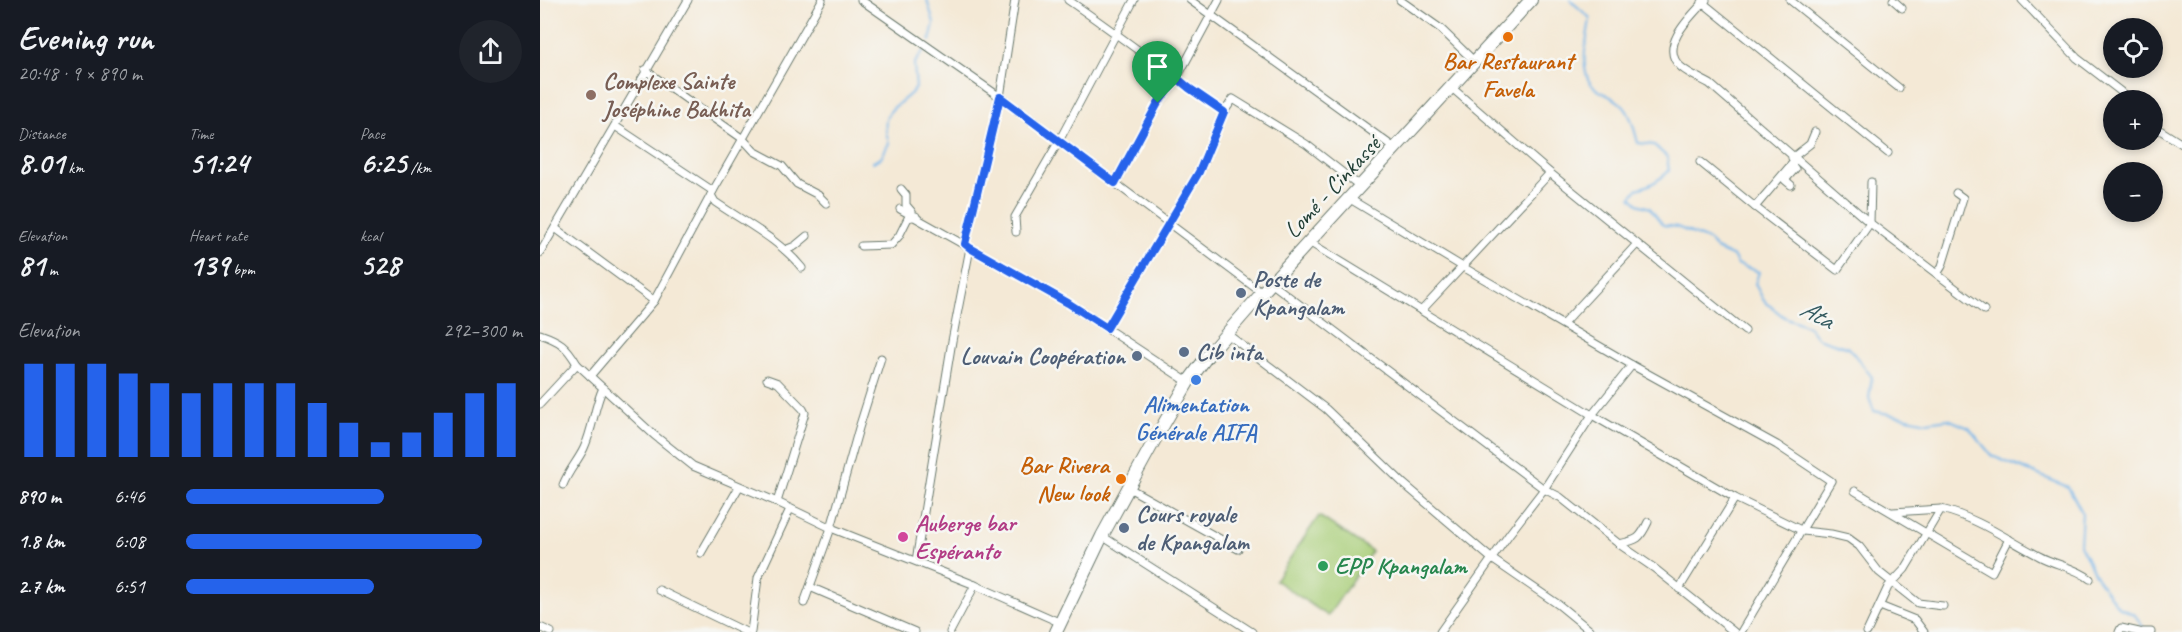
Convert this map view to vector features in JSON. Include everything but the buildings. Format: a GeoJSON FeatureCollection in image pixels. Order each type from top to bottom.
{"type":"FeatureCollection","features":[{"type":"Feature","properties":{"kind":"highway","name":"Lomé - Cinkassé"},"geometry":{"type":"LineString","coordinates":[[1058,627],[1102,536],[1188,382],[1226,333],[1531,0]]}},
{"type":"Feature","properties":{"kind":"street"},"geometry":{"type":"LineString","coordinates":[[540,253],[688,0]]}},
{"type":"Feature","properties":{"kind":"street"},"geometry":{"type":"LineString","coordinates":[[590,376],[654,301],[712,193],[822,0]]}},
{"type":"Feature","properties":{"kind":"street"},"geometry":{"type":"LineString","coordinates":[[861,0],[1000,97],[1262,293]]}},
{"type":"Feature","properties":{"kind":"street"},"geometry":{"type":"LineString","coordinates":[[916,561],[967,246],[1000,97],[1015,0]]}},
{"type":"Feature","properties":{"kind":"street"},"geometry":{"type":"LineString","coordinates":[[1068,0],[1116,32],[1224,112]]}},
{"type":"Feature","properties":{"kind":"street"},"geometry":{"type":"LineString","coordinates":[[1016,232],[1015,217],[1059,141],[1134,0]]}},
{"type":"Feature","properties":{"kind":"street"},"geometry":{"type":"LineString","coordinates":[[1190,0],[1396,149]]}},
{"type":"Feature","properties":{"kind":"street"},"geometry":{"type":"LineString","coordinates":[[1115,183],[1158,103],[1177,78],[1219,0]]}},
{"type":"Feature","properties":{"kind":"street"},"geometry":{"type":"LineString","coordinates":[[1400,0],[1441,29],[1475,62]]}},
{"type":"Feature","properties":{"kind":"street"},"geometry":{"type":"LineString","coordinates":[[1790,0],[1899,88]]}},
{"type":"Feature","properties":{"kind":"street"},"geometry":{"type":"LineString","coordinates":[[1893,0],[1902,8]]}},
{"type":"Feature","properties":{"kind":"street"},"geometry":{"type":"LineString","coordinates":[[2022,0],[2077,58],[2119,90]]}},
{"type":"Feature","properties":{"kind":"street"},"geometry":{"type":"LineString","coordinates":[[1888,153],[1703,1],[1678,34],[1673,49],[1674,59],[1681,68],[1710,84],[1792,160],[1984,310]]}},
{"type":"Feature","properties":{"kind":"street"},"geometry":{"type":"LineString","coordinates":[[645,70],[743,139],[754,151],[782,166],[797,184],[818,195],[826,203]]}},
{"type":"Feature","properties":{"kind":"street"},"geometry":{"type":"LineString","coordinates":[[1452,88],[1550,173],[1745,331]]}},
{"type":"Feature","properties":{"kind":"street"},"geometry":{"type":"LineString","coordinates":[[1107,328],[1199,172],[1224,112],[1233,99],[1306,144],[1361,187]]}},
{"type":"Feature","properties":{"kind":"street"},"geometry":{"type":"LineString","coordinates":[[615,126],[712,193],[715,202],[785,250],[802,268]]}},
{"type":"Feature","properties":{"kind":"street"},"geometry":{"type":"LineString","coordinates":[[1755,207],[1792,160],[1810,144],[1815,132]]}},
{"type":"Feature","properties":{"kind":"street"},"geometry":{"type":"LineString","coordinates":[[2163,133],[2182,144]]}},
{"type":"Feature","properties":{"kind":"street"},"geometry":{"type":"LineString","coordinates":[[1791,185],[1785,180],[1795,169],[1792,160]]}},
{"type":"Feature","properties":{"kind":"street"},"geometry":{"type":"LineString","coordinates":[[1700,162],[1837,270],[1870,223],[1871,182]]}},
{"type":"Feature","properties":{"kind":"street"},"geometry":{"type":"LineString","coordinates":[[1422,310],[1550,173]]}},
{"type":"Feature","properties":{"kind":"street"},"geometry":{"type":"LineString","coordinates":[[902,189],[906,195],[906,205],[916,216]]}},
{"type":"Feature","properties":{"kind":"street"},"geometry":{"type":"LineString","coordinates":[[1937,274],[1942,266],[1963,198],[1956,193]]}},
{"type":"Feature","properties":{"kind":"street"},"geometry":{"type":"LineString","coordinates":[[1350,199],[1632,365],[1777,445],[1831,481],[1742,632]]}},
{"type":"Feature","properties":{"kind":"street"},"geometry":{"type":"LineString","coordinates":[[900,209],[1068,303],[1188,382]]}},
{"type":"Feature","properties":{"kind":"street"},"geometry":{"type":"LineString","coordinates":[[861,246],[891,245],[899,236],[908,218],[916,216]]}},
{"type":"Feature","properties":{"kind":"street"},"geometry":{"type":"LineString","coordinates":[[555,228],[654,301]]}},
{"type":"Feature","properties":{"kind":"street"},"geometry":{"type":"LineString","coordinates":[[785,250],[795,246],[807,236]]}},
{"type":"Feature","properties":{"kind":"street"},"geometry":{"type":"LineString","coordinates":[[1309,242],[1592,415],[1735,498],[1803,531],[1848,538],[1859,546],[1879,572],[1918,603],[1943,606]]}},
{"type":"Feature","properties":{"kind":"street"},"geometry":{"type":"LineString","coordinates":[[1563,324],[1638,244]]}},
{"type":"Feature","properties":{"kind":"street"},"geometry":{"type":"LineString","coordinates":[[1271,283],[1544,489],[1560,497],[1734,632]]}},
{"type":"Feature","properties":{"kind":"street"},"geometry":{"type":"LineString","coordinates":[[1226,333],[1326,409],[1404,484],[1492,559],[1559,605],[1592,632]]}},
{"type":"Feature","properties":{"kind":"street"},"geometry":{"type":"LineString","coordinates":[[540,334],[553,337],[562,344],[577,364],[654,435],[693,466],[831,528],[975,585],[1058,627]]}},
{"type":"Feature","properties":{"kind":"street"},"geometry":{"type":"LineString","coordinates":[[804,603],[831,528],[881,358]]}},
{"type":"Feature","properties":{"kind":"street"},"geometry":{"type":"LineString","coordinates":[[540,404],[577,364]]}},
{"type":"Feature","properties":{"kind":"street"},"geometry":{"type":"LineString","coordinates":[[1440,632],[1544,489],[1592,415],[1632,365]]}},
{"type":"Feature","properties":{"kind":"street"},"geometry":{"type":"LineString","coordinates":[[767,379],[778,383],[803,408],[805,413],[777,502]]}},
{"type":"Feature","properties":{"kind":"street"},"geometry":{"type":"LineString","coordinates":[[563,485],[567,474],[585,447],[596,403],[603,388]]}},
{"type":"Feature","properties":{"kind":"street"},"geometry":{"type":"LineString","coordinates":[[701,553],[739,487]]}},
{"type":"Feature","properties":{"kind":"street"},"geometry":{"type":"LineString","coordinates":[[1129,488],[1238,549]]}},
{"type":"Feature","properties":{"kind":"street"},"geometry":{"type":"LineString","coordinates":[[1855,491],[1992,573],[2009,539]]}},
{"type":"Feature","properties":{"kind":"street"},"geometry":{"type":"LineString","coordinates":[[1679,589],[1735,498]]}},
{"type":"Feature","properties":{"kind":"street"},"geometry":{"type":"LineString","coordinates":[[751,632],[758,579],[790,509]]}},
{"type":"Feature","properties":{"kind":"street"},"geometry":{"type":"LineString","coordinates":[[1892,512],[1941,509],[1959,513],[1979,521],[2041,558],[2082,573],[2090,579]]}},
{"type":"Feature","properties":{"kind":"street"},"geometry":{"type":"LineString","coordinates":[[1867,632],[1888,587],[1905,569],[1941,509]]}},
{"type":"Feature","properties":{"kind":"street"},"geometry":{"type":"LineString","coordinates":[[1619,544],[1639,538],[1648,522]]}},
{"type":"Feature","properties":{"kind":"street"},"geometry":{"type":"LineString","coordinates":[[1102,536],[1252,632]]}},
{"type":"Feature","properties":{"kind":"street"},"geometry":{"type":"LineString","coordinates":[[950,632],[975,585]]}},
{"type":"Feature","properties":{"kind":"street"},"geometry":{"type":"LineString","coordinates":[[810,587],[915,632]]}},
{"type":"Feature","properties":{"kind":"street"},"geometry":{"type":"LineString","coordinates":[[659,590],[746,632]]}},
{"type":"Feature","properties":{"kind":"street"},"geometry":{"type":"LineString","coordinates":[[1880,606],[1915,620],[1924,632]]}},
{"type":"Feature","properties":{"kind":"street"},"geometry":{"type":"LineString","coordinates":[[540,627],[551,632]]}},
{"type":"Feature","properties":{"kind":"street"},"geometry":{"type":"LineString","coordinates":[[2120,632],[2121,628],[2151,632]]}},
{"type":"Feature","properties":{"kind":"green space","name":"EPP Kpangalam"},"geometry":{"type":"Polygon","coordinates":[[[1319,516],[1372,551],[1328,616],[1275,580],[1319,516]]]}},
{"type":"Feature","properties":{"kind":"waterway"},"geometry":{"type":"LineString","coordinates":[[927,0],[934,23],[930,41]]}},
{"type":"Feature","properties":{"kind":"waterway","name":"Ata"},"geometry":{"type":"LineString","coordinates":[[1570,0],[1590,18],[1585,56],[1586,72],[1590,83],[1625,108],[1638,143],[1654,145],[1667,157],[1669,171],[1654,183],[1637,189],[1631,197],[1638,204],[1650,208],[1663,225],[1677,227],[1710,241],[1716,249],[1734,257],[1737,264],[1759,272],[1755,284],[1764,301],[1784,317],[1808,326],[1817,338],[1849,348],[1872,377],[1869,398],[1874,411],[1927,422],[1948,419],[1969,428],[1992,456],[2068,487],[2082,512],[2080,545],[2096,576],[2118,607],[2135,615],[2145,630]]}},
{"type":"Feature","properties":{"kind":"waterway"},"geometry":{"type":"LineString","coordinates":[[873,162],[881,158],[889,143],[885,122],[887,116],[916,88],[914,64],[924,50]]}},
{"type":"Feature","properties":{"kind":"place","name":"Bar Restaurant Favela"},"geometry":{"type":"Point","coordinates":[1508,37]}},
{"type":"Feature","properties":{"kind":"place","name":"Complexe Sainte Joséphine Bakhita"},"geometry":{"type":"Point","coordinates":[591,95]}},
{"type":"Feature","properties":{"kind":"place","name":"Poste de Kpangalam"},"geometry":{"type":"Point","coordinates":[1241,293]}},
{"type":"Feature","properties":{"kind":"place","name":"Cib inta"},"geometry":{"type":"Point","coordinates":[1184,352]}},
{"type":"Feature","properties":{"kind":"place","name":"Louvain Coopération"},"geometry":{"type":"Point","coordinates":[1137,356]}},
{"type":"Feature","properties":{"kind":"place","name":"Alimentation Générale AIFA"},"geometry":{"type":"Point","coordinates":[1196,380]}},
{"type":"Feature","properties":{"kind":"place","name":"Bar Rivera New look"},"geometry":{"type":"Point","coordinates":[1121,479]}},
{"type":"Feature","properties":{"kind":"place","name":"Cours royale de Kpangalam"},"geometry":{"type":"Point","coordinates":[1124,528]}},
{"type":"Feature","properties":{"kind":"place","name":"Auberge bar Espéranto"},"geometry":{"type":"Point","coordinates":[903,537]}},
{"type":"Feature","properties":{"kind":"place","name":"EPP Kpangalam"},"geometry":{"type":"Point","coordinates":[1323,566]}},
{"type":"Feature","properties":{"kind":"route"},"geometry":{"type":"LineString","coordinates":[[1177,78],[1224,112],[1199,172],[1107,328],[965,244],[1000,97],[1115,183],[1158,103],[1177,78]]}}]}
